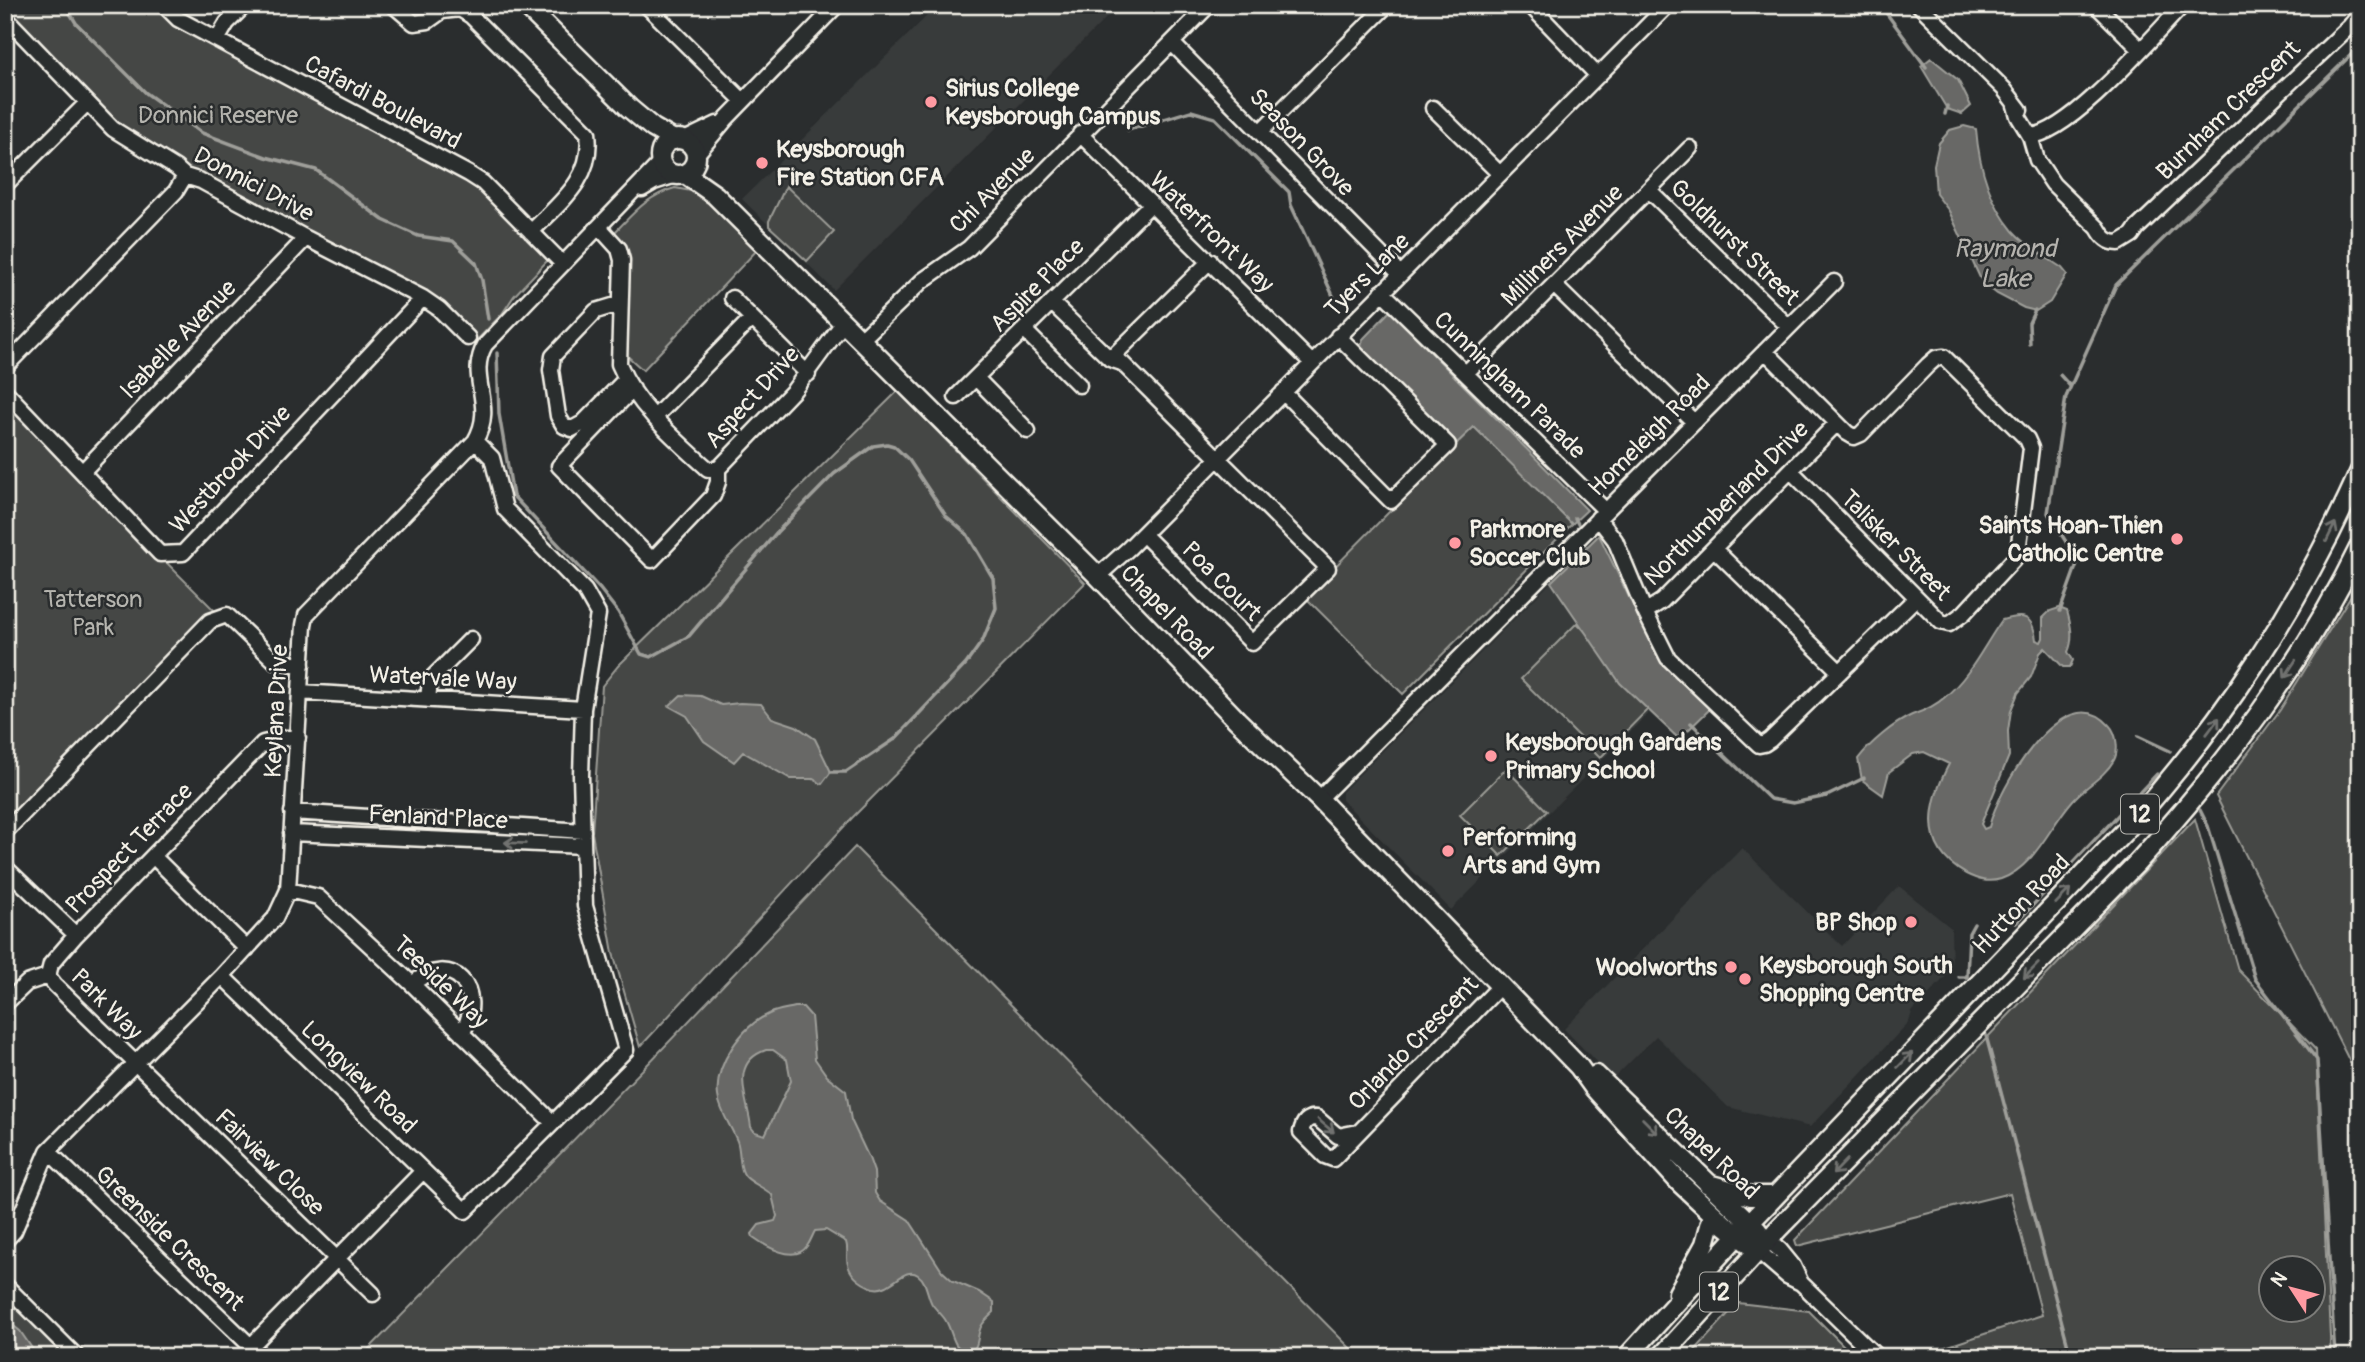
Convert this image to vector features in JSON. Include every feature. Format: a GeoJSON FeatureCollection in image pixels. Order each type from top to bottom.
{"type":"FeatureCollection","features":[{"type":"Feature","properties":{"kind":"main road"},"geometry":{"type":"LineString","coordinates":[[525,5],[629,108],[653,128],[692,146],[688,166],[666,171],[661,158],[629,108]]}},
{"type":"Feature","properties":{"kind":"main road"},"geometry":{"type":"LineString","coordinates":[[661,158],[665,146],[679,140]]}},
{"type":"Feature","properties":{"kind":"main road","name":"Chapel Road"},"geometry":{"type":"LineString","coordinates":[[688,166],[1098,576],[1183,666],[1319,799],[1579,1067],[1594,1088],[1713,1215],[1744,1229]]}},
{"type":"Feature","properties":{"kind":"main road","name":"Hutton Road"},"geometry":{"type":"LineString","coordinates":[[1627,1357],[1775,1196],[2150,803],[2227,706],[2287,615],[2324,547],[2360,471]]}},
{"type":"Feature","properties":{"kind":"main road","name":"12"},"geometry":{"type":"LineString","coordinates":[[1661,1357],[1763,1245],[2136,864],[2186,809],[2258,717],[2313,632],[2360,545]]}},
{"type":"Feature","properties":{"kind":"main road"},"geometry":{"type":"LineString","coordinates":[[2287,615],[2313,632]]}},
{"type":"Feature","properties":{"kind":"main road","name":"Chapel Road"},"geometry":{"type":"LineString","coordinates":[[1579,1067],[1598,1076],[1707,1184],[1744,1229],[1763,1245]]}},
{"type":"Feature","properties":{"kind":"main road"},"geometry":{"type":"LineString","coordinates":[[1707,1184],[1751,1196],[1775,1196]]}},
{"type":"Feature","properties":{"kind":"main road"},"geometry":{"type":"LineString","coordinates":[[1671,1309],[1685,1277],[1705,1244],[1713,1215]]}},
{"type":"Feature","properties":{"kind":"street","name":"Cafardi Boulevard"},"geometry":{"type":"LineString","coordinates":[[164,5],[178,19],[470,174],[483,183],[563,264]]}},
{"type":"Feature","properties":{"kind":"street"},"geometry":{"type":"LineString","coordinates":[[217,40],[227,23],[245,5]]}},
{"type":"Feature","properties":{"kind":"street"},"geometry":{"type":"LineString","coordinates":[[393,5],[414,23],[428,21],[442,11],[460,9],[471,16],[588,133],[590,144],[580,177],[570,194],[531,232]]}},
{"type":"Feature","properties":{"kind":"street"},"geometry":{"type":"LineString","coordinates":[[688,166],[727,118],[837,5]]}},
{"type":"Feature","properties":{"kind":"street","name":"Chi Avenue"},"geometry":{"type":"LineString","coordinates":[[861,340],[922,281],[969,248],[1209,5]]}},
{"type":"Feature","properties":{"kind":"street"},"geometry":{"type":"LineString","coordinates":[[1260,132],[1387,5]]}},
{"type":"Feature","properties":{"kind":"street"},"geometry":{"type":"LineString","coordinates":[[1530,5],[1598,76]]}},
{"type":"Feature","properties":{"kind":"street","name":"Tyers Lane"},"geometry":{"type":"LineString","coordinates":[[1098,576],[1143,534],[1668,5]]}},
{"type":"Feature","properties":{"kind":"street","name":"Burnham Crescent"},"geometry":{"type":"LineString","coordinates":[[1919,5],[2014,102],[2018,117],[2033,135],[2033,151],[2053,184],[2098,229],[2120,235],[2137,228],[2355,22],[2360,14]]}},
{"type":"Feature","properties":{"kind":"street"},"geometry":{"type":"LineString","coordinates":[[2096,5],[2140,49]]}},
{"type":"Feature","properties":{"kind":"street"},"geometry":{"type":"LineString","coordinates":[[2033,135],[2066,120],[2084,107],[2183,5]]}},
{"type":"Feature","properties":{"kind":"street"},"geometry":{"type":"LineString","coordinates":[[653,8],[743,101]]}},
{"type":"Feature","properties":{"kind":"street","name":"Donnici Drive"},"geometry":{"type":"LineString","coordinates":[[5,17],[113,129],[176,168],[184,176],[201,181],[423,298],[439,309],[468,338]]}},
{"type":"Feature","properties":{"kind":"street","name":"Season Grove"},"geometry":{"type":"LineString","coordinates":[[1172,43],[1400,274]]}},
{"type":"Feature","properties":{"kind":"street"},"geometry":{"type":"LineString","coordinates":[[5,185],[87,103]]}},
{"type":"Feature","properties":{"kind":"street"},"geometry":{"type":"LineString","coordinates":[[1433,108],[1500,174]]}},
{"type":"Feature","properties":{"kind":"street"},"geometry":{"type":"LineString","coordinates":[[679,140],[727,118]]}},
{"type":"Feature","properties":{"kind":"street","name":"Waterfront Way"},"geometry":{"type":"LineString","coordinates":[[1080,134],[1312,363]]}},
{"type":"Feature","properties":{"kind":"street","name":"Milliners Avenue"},"geometry":{"type":"LineString","coordinates":[[1466,373],[1690,148]]}},
{"type":"Feature","properties":{"kind":"street","name":"Keylana Drive"},"geometry":{"type":"LineString","coordinates":[[5,1241],[14,1231],[48,1151],[247,949],[275,918],[289,890],[306,615],[475,440],[485,417],[478,371],[480,353],[488,341],[600,227],[661,158]]}},
{"type":"Feature","properties":{"kind":"street","name":"Keylana Drive"},"geometry":{"type":"LineString","coordinates":[[620,205],[654,182],[688,166]]}},
{"type":"Feature","properties":{"kind":"street"},"geometry":{"type":"LineString","coordinates":[[5,368],[176,191],[184,176]]}},
{"type":"Feature","properties":{"kind":"street","name":"Goldhurst Street"},"geometry":{"type":"LineString","coordinates":[[1649,190],[1789,327]]}},
{"type":"Feature","properties":{"kind":"street","name":"Aspire Place"},"geometry":{"type":"LineString","coordinates":[[956,397],[1151,204]]}},
{"type":"Feature","properties":{"kind":"street","name":"Aspect Drive"},"geometry":{"type":"LineString","coordinates":[[600,227],[619,249],[622,260],[619,364],[629,385],[655,417],[708,469],[718,469],[808,373],[844,323]]}},
{"type":"Feature","properties":{"kind":"street","name":"Isabelle Avenue"},"geometry":{"type":"LineString","coordinates":[[82,472],[306,238]]}},
{"type":"Feature","properties":{"kind":"street"},"geometry":{"type":"LineString","coordinates":[[1111,359],[1210,261]]}},
{"type":"Feature","properties":{"kind":"street","name":"Homeleigh Road"},"geometry":{"type":"LineString","coordinates":[[1319,799],[1834,282]]}},
{"type":"Feature","properties":{"kind":"street"},"geometry":{"type":"LineString","coordinates":[[1554,285],[1694,422]]}},
{"type":"Feature","properties":{"kind":"street","name":"Cunningham Parade"},"geometry":{"type":"LineString","coordinates":[[1382,292],[1466,373],[1602,514],[1668,658],[1759,745],[1770,740],[1840,672]]}},
{"type":"Feature","properties":{"kind":"street","name":"Westbrook Drive"},"geometry":{"type":"LineString","coordinates":[[5,391],[160,554],[183,553],[423,298]]}},
{"type":"Feature","properties":{"kind":"street"},"geometry":{"type":"LineString","coordinates":[[732,298],[808,373]]}},
{"type":"Feature","properties":{"kind":"street"},"geometry":{"type":"LineString","coordinates":[[1052,303],[1111,359],[1122,363],[1218,458]]}},
{"type":"Feature","properties":{"kind":"street"},"geometry":{"type":"LineString","coordinates":[[619,304],[596,311],[553,356],[551,370],[558,416],[564,426],[572,429],[583,424],[629,385]]}},
{"type":"Feature","properties":{"kind":"street"},"geometry":{"type":"LineString","coordinates":[[655,417],[752,318]]}},
{"type":"Feature","properties":{"kind":"street"},"geometry":{"type":"LineString","coordinates":[[1024,330],[1079,385]]}},
{"type":"Feature","properties":{"kind":"street"},"geometry":{"type":"LineString","coordinates":[[1283,392],[1391,501],[1448,445],[1338,336]]}},
{"type":"Feature","properties":{"kind":"street"},"geometry":{"type":"LineString","coordinates":[[1765,351],[1837,423]]}},
{"type":"Feature","properties":{"kind":"street","name":"Talisker Street"},"geometry":{"type":"LineString","coordinates":[[1791,471],[1941,622],[1952,623],[2015,558],[2031,448],[2028,439],[1944,357],[1936,358],[1928,365],[1861,434],[1854,437],[1837,423]]}},
{"type":"Feature","properties":{"kind":"street"},"geometry":{"type":"LineString","coordinates":[[976,378],[1028,431]]}},
{"type":"Feature","properties":{"kind":"street"},"geometry":{"type":"LineString","coordinates":[[629,385],[559,466],[652,560],[713,496],[718,482],[718,469]]}},
{"type":"Feature","properties":{"kind":"street","name":"Northumberland Drive"},"geometry":{"type":"LineString","coordinates":[[1645,612],[1661,601],[1714,549],[1837,423]]}},
{"type":"Feature","properties":{"kind":"street"},"geometry":{"type":"LineString","coordinates":[[475,440],[492,458],[505,509],[585,591],[598,614],[583,709],[581,776],[586,906],[626,1050],[553,1123]]}},
{"type":"Feature","properties":{"kind":"street","name":"Poa Court"},"geometry":{"type":"LineString","coordinates":[[1143,534],[1252,643],[1328,568],[1218,458]]}},
{"type":"Feature","properties":{"kind":"street"},"geometry":{"type":"LineString","coordinates":[[1714,549],[1840,672],[1916,598]]}},
{"type":"Feature","properties":{"kind":"street"},"geometry":{"type":"LineString","coordinates":[[5,832],[211,621],[227,615],[276,662],[302,665]]}},
{"type":"Feature","properties":{"kind":"street"},"geometry":{"type":"LineString","coordinates":[[428,700],[430,680],[471,639]]}},
{"type":"Feature","properties":{"kind":"street","name":"Watervale Way"},"geometry":{"type":"LineString","coordinates":[[300,692],[583,709]]}},
{"type":"Feature","properties":{"kind":"street","name":"Prospect Terrace"},"geometry":{"type":"LineString","coordinates":[[48,976],[51,964],[76,935],[263,743],[298,738]]}},
{"type":"Feature","properties":{"kind":"street","name":"Fenland Place"},"geometry":{"type":"LineString","coordinates":[[292,812],[583,839]]}},
{"type":"Feature","properties":{"kind":"street","name":"Fenland Place"},"geometry":{"type":"LineString","coordinates":[[291,833],[583,839]]}},
{"type":"Feature","properties":{"kind":"street"},"geometry":{"type":"LineString","coordinates":[[153,856],[247,949]]}},
{"type":"Feature","properties":{"kind":"street"},"geometry":{"type":"LineString","coordinates":[[5,867],[76,935]]}},
{"type":"Feature","properties":{"kind":"street","name":"Teeside Way"},"geometry":{"type":"LineString","coordinates":[[289,890],[318,897],[553,1123]]}},
{"type":"Feature","properties":{"kind":"street"},"geometry":{"type":"LineString","coordinates":[[412,985],[430,973],[445,972],[458,977],[467,986],[472,1005],[471,1016],[462,1034]]}},
{"type":"Feature","properties":{"kind":"street","name":"Longview Road"},"geometry":{"type":"LineString","coordinates":[[222,975],[464,1211],[553,1123]]}},
{"type":"Feature","properties":{"kind":"street"},"geometry":{"type":"LineString","coordinates":[[5,1004],[27,983],[48,976]]}},
{"type":"Feature","properties":{"kind":"street","name":"Park Way"},"geometry":{"type":"LineString","coordinates":[[48,976],[135,1063]]}},
{"type":"Feature","properties":{"kind":"street","name":"Orlando Crescent"},"geometry":{"type":"LineString","coordinates":[[1358,1132],[1500,985]]}},
{"type":"Feature","properties":{"kind":"street","name":"Fairview Close"},"geometry":{"type":"LineString","coordinates":[[135,1063],[373,1294]]}},
{"type":"Feature","properties":{"kind":"street","name":"Greenside Crescent"},"geometry":{"type":"LineString","coordinates":[[48,1151],[256,1352]]}},
{"type":"Feature","properties":{"kind":"street"},"geometry":{"type":"LineString","coordinates":[[256,1352],[337,1259],[423,1171]]}},
{"type":"Feature","properties":{"kind":"street","name":"Chapel Road"},"geometry":{"type":"LineString","coordinates":[[1763,1245],[1787,1276],[1801,1283],[1877,1357]]}},
{"type":"Feature","properties":{"kind":"street"},"geometry":{"type":"LineString","coordinates":[[5,1285],[78,1357]]}},
{"type":"Feature","properties":{"kind":"shaded area","name":"Sirius College Keysborough Campus"},"geometry":{"type":"Polygon","coordinates":[[[938,5],[1119,5],[834,290],[742,199],[938,5]]]}},
{"type":"Feature","properties":{"kind":"shaded area","name":"Keysborough Gardens Primary School"},"geometry":{"type":"Polygon","coordinates":[[[1551,582],[1592,624],[1620,683],[1649,713],[1451,910],[1342,800],[1342,792],[1551,582]]]}},
{"type":"Feature","properties":{"kind":"shaded area","name":"Keysborough South Shopping Centre"},"geometry":{"type":"Polygon","coordinates":[[[1742,848],[1842,946],[1899,886],[1951,928],[1952,970],[1912,1012],[1909,1022],[1810,1127],[1728,1107],[1656,1036],[1613,1079],[1564,1029],[1742,848]]]}},
{"type":"Feature","properties":{"kind":"green space","name":"Donnici Reserve"},"geometry":{"type":"Polygon","coordinates":[[[11,5],[159,5],[477,185],[549,257],[548,260],[477,340],[435,301],[187,172],[129,135],[14,22],[9,14],[11,5]]]}},
{"type":"Feature","properties":{"kind":"green space"},"geometry":{"type":"Polygon","coordinates":[[[786,186],[834,232],[807,261],[769,226],[786,186]]]}},
{"type":"Feature","properties":{"kind":"green space"},"geometry":{"type":"Polygon","coordinates":[[[675,188],[691,191],[696,188],[758,249],[643,370],[624,353],[613,234],[648,201],[675,188]]]}},
{"type":"Feature","properties":{"kind":"green space"},"geometry":{"type":"Polygon","coordinates":[[[898,391],[1085,583],[852,818],[640,1047],[613,953],[592,833],[602,686],[618,666],[898,391]]]}},
{"type":"Feature","properties":{"kind":"green space","name":"Tatterson Park"},"geometry":{"type":"Polygon","coordinates":[[[5,401],[215,611],[5,829],[5,401]]]}},
{"type":"Feature","properties":{"kind":"green space","name":"Parkmore Soccer Club"},"geometry":{"type":"Polygon","coordinates":[[[1474,426],[1572,524],[1403,694],[1305,597],[1474,426]]]}},
{"type":"Feature","properties":{"kind":"green space"},"geometry":{"type":"Polygon","coordinates":[[[2360,576],[2360,1202],[2355,1072],[2216,796],[2280,710],[2353,592],[2360,576]]]}},
{"type":"Feature","properties":{"kind":"green space"},"geometry":{"type":"Polygon","coordinates":[[[1577,623],[1655,702],[1600,758],[1521,679],[1577,623]]]}},
{"type":"Feature","properties":{"kind":"green space"},"geometry":{"type":"Polygon","coordinates":[[[1506,769],[1547,811],[1501,856],[1460,815],[1506,769]]]}},
{"type":"Feature","properties":{"kind":"green space"},"geometry":{"type":"Polygon","coordinates":[[[2195,819],[2238,970],[2316,1050],[2326,1254],[2256,1254],[2256,1324],[2326,1324],[2326,1255],[2331,1357],[1915,1357],[2042,1315],[2010,1193],[1797,1246],[1795,1240],[2195,819]]]}},
{"type":"Feature","properties":{"kind":"green space"},"geometry":{"type":"Polygon","coordinates":[[[855,847],[1359,1357],[361,1357],[645,1067],[855,847]]]}},
{"type":"Feature","properties":{"kind":"green space"},"geometry":{"type":"Polygon","coordinates":[[[5,1290],[70,1357],[5,1357],[5,1290]]]}},
{"type":"Feature","properties":{"kind":"green space"},"geometry":{"type":"Polygon","coordinates":[[[1738,1303],[1809,1311],[1855,1357],[1689,1357],[1738,1303]]]}},
{"type":"Feature","properties":{"kind":"water"},"geometry":{"type":"Polygon","coordinates":[[[1931,58],[1958,80],[1971,106],[1962,114],[1947,109],[1921,66],[1931,58]]]}},
{"type":"Feature","properties":{"kind":"water","name":"Raymond Lake"},"geometry":{"type":"Polygon","coordinates":[[[1964,126],[1976,129],[1987,183],[2005,220],[2024,242],[2067,274],[2050,302],[2036,311],[1997,294],[1982,282],[1949,211],[1936,194],[1934,165],[1939,143],[1950,130],[1964,126]]]}},
{"type":"Feature","properties":{"kind":"water"},"geometry":{"type":"Polygon","coordinates":[[[1390,311],[1587,510],[1572,524],[1474,427],[1455,445],[1360,351],[1363,339],[1390,311]]]}},
{"type":"Feature","properties":{"kind":"water"},"geometry":{"type":"Polygon","coordinates":[[[1599,535],[1658,657],[1710,709],[1679,739],[1620,683],[1551,582],[1599,535]]]}},
{"type":"Feature","properties":{"kind":"water"},"geometry":{"type":"Polygon","coordinates":[[[2059,608],[2067,611],[2071,626],[2068,652],[2073,660],[2070,667],[2063,667],[2045,648],[2040,653],[2031,677],[2018,693],[2011,710],[2009,756],[1981,824],[1984,829],[1989,827],[2005,788],[2036,743],[2054,725],[2073,714],[2091,713],[2109,725],[2115,737],[2116,756],[2106,771],[2067,807],[2034,854],[2014,873],[1992,881],[1979,879],[1966,874],[1951,863],[1934,838],[1932,824],[1936,794],[1949,764],[1924,752],[1913,754],[1889,772],[1883,795],[1862,780],[1858,759],[1890,728],[1933,706],[1954,688],[2002,620],[2026,618],[2033,625],[2036,640],[2041,642],[2043,618],[2050,611],[2059,608]]]}},
{"type":"Feature","properties":{"kind":"water"},"geometry":{"type":"Polygon","coordinates":[[[681,695],[701,696],[721,705],[761,704],[772,718],[796,726],[815,739],[831,772],[822,784],[813,779],[791,779],[743,752],[734,762],[704,741],[687,716],[669,706],[681,695]]]}},
{"type":"Feature","properties":{"kind":"water"},"geometry":{"type":"Polygon","coordinates":[[[803,1007],[811,1016],[815,1059],[827,1076],[846,1091],[851,1120],[869,1158],[874,1172],[875,1193],[880,1201],[909,1220],[942,1271],[953,1281],[994,1302],[994,1312],[982,1325],[974,1349],[965,1353],[958,1347],[946,1321],[932,1304],[918,1275],[908,1273],[880,1288],[869,1286],[859,1281],[849,1268],[846,1242],[826,1230],[815,1231],[807,1246],[795,1253],[780,1252],[753,1237],[752,1234],[759,1225],[775,1221],[777,1216],[772,1195],[743,1174],[737,1141],[719,1102],[720,1072],[732,1048],[749,1028],[769,1014],[803,1007]],[[766,1050],[754,1056],[747,1064],[743,1083],[751,1127],[755,1132],[765,1135],[791,1081],[787,1060],[773,1050],[766,1050]]]}},
{"type":"Feature","properties":{"kind":"water"},"geometry":{"type":"Polygon","coordinates":[[[5,1319],[20,1331],[38,1357],[5,1357],[5,1319]]]}},
{"type":"Feature","properties":{"kind":"waterway"},"geometry":{"type":"LineString","coordinates":[[65,5],[76,23],[146,93],[202,133],[266,157],[316,170],[383,220],[418,236],[453,241],[476,263],[482,280],[488,319]]}},
{"type":"Feature","properties":{"kind":"waterway"},"geometry":{"type":"LineString","coordinates":[[1878,5],[1926,67]]}},
{"type":"Feature","properties":{"kind":"waterway"},"geometry":{"type":"LineString","coordinates":[[2060,611],[2078,561],[2048,513],[2066,397],[2116,285],[2360,46]]}},
{"type":"Feature","properties":{"kind":"waterway"},"geometry":{"type":"LineString","coordinates":[[1945,114],[1947,106]]}},
{"type":"Feature","properties":{"kind":"waterway"},"geometry":{"type":"LineString","coordinates":[[1128,130],[1191,111],[1215,118],[1289,192],[1291,205],[1335,300]]}},
{"type":"Feature","properties":{"kind":"waterway"},"geometry":{"type":"LineString","coordinates":[[2030,344],[2029,323],[2035,310]]}},
{"type":"Feature","properties":{"kind":"waterway"},"geometry":{"type":"LineString","coordinates":[[497,353],[499,414],[513,496],[600,589],[618,612],[641,654],[651,657],[689,636],[777,532],[834,474],[873,446],[894,446],[909,460],[946,516],[967,534],[993,578],[996,608],[983,640],[966,664],[895,739],[846,772],[831,772]]}},
{"type":"Feature","properties":{"kind":"waterway"},"geometry":{"type":"LineString","coordinates":[[2060,375],[2070,386]]}},
{"type":"Feature","properties":{"kind":"waterway"},"geometry":{"type":"LineString","coordinates":[[1575,518],[1579,526]]}},
{"type":"Feature","properties":{"kind":"waterway"},"geometry":{"type":"LineString","coordinates":[[1691,723],[1770,799],[1793,803],[1827,796],[1864,778]]}},
{"type":"Feature","properties":{"kind":"waterway"},"geometry":{"type":"LineString","coordinates":[[2138,736],[2170,751]]}},
{"type":"Feature","properties":{"kind":"waterway"},"geometry":{"type":"LineString","coordinates":[[2016,923],[2157,774]]}},
{"type":"Feature","properties":{"kind":"waterway"},"geometry":{"type":"LineString","coordinates":[[2200,810],[2208,826],[2255,979],[2317,1060],[2335,1357]]}},
{"type":"Feature","properties":{"kind":"waterway"},"geometry":{"type":"LineString","coordinates":[[1959,977],[1967,977],[1969,933],[1974,924]]}},
{"type":"Feature","properties":{"kind":"waterway"},"geometry":{"type":"LineString","coordinates":[[1985,1032],[2071,1357]]}},
{"type":"Feature","properties":{"kind":"place","name":"Sirius College Keysborough Campus"},"geometry":{"type":"Point","coordinates":[931,102]}},
{"type":"Feature","properties":{"kind":"place","name":"Keysborough Fire Station CFA"},"geometry":{"type":"Point","coordinates":[762,163]}},
{"type":"Feature","properties":{"kind":"place","name":"Saints Hoan-Thien Catholic Centre"},"geometry":{"type":"Point","coordinates":[2177,539]}},
{"type":"Feature","properties":{"kind":"place","name":"Parkmore Soccer Club"},"geometry":{"type":"Point","coordinates":[1455,543]}},
{"type":"Feature","properties":{"kind":"place","name":"Keysborough Gardens Primary School"},"geometry":{"type":"Point","coordinates":[1491,756]}},
{"type":"Feature","properties":{"kind":"place","name":"Performing Arts and Gym"},"geometry":{"type":"Point","coordinates":[1448,851]}},
{"type":"Feature","properties":{"kind":"place","name":"BP Shop"},"geometry":{"type":"Point","coordinates":[1911,922]}},
{"type":"Feature","properties":{"kind":"place","name":"Woolworths"},"geometry":{"type":"Point","coordinates":[1731,967]}},
{"type":"Feature","properties":{"kind":"place","name":"Keysborough South Shopping Centre"},"geometry":{"type":"Point","coordinates":[1745,979]}}]}
